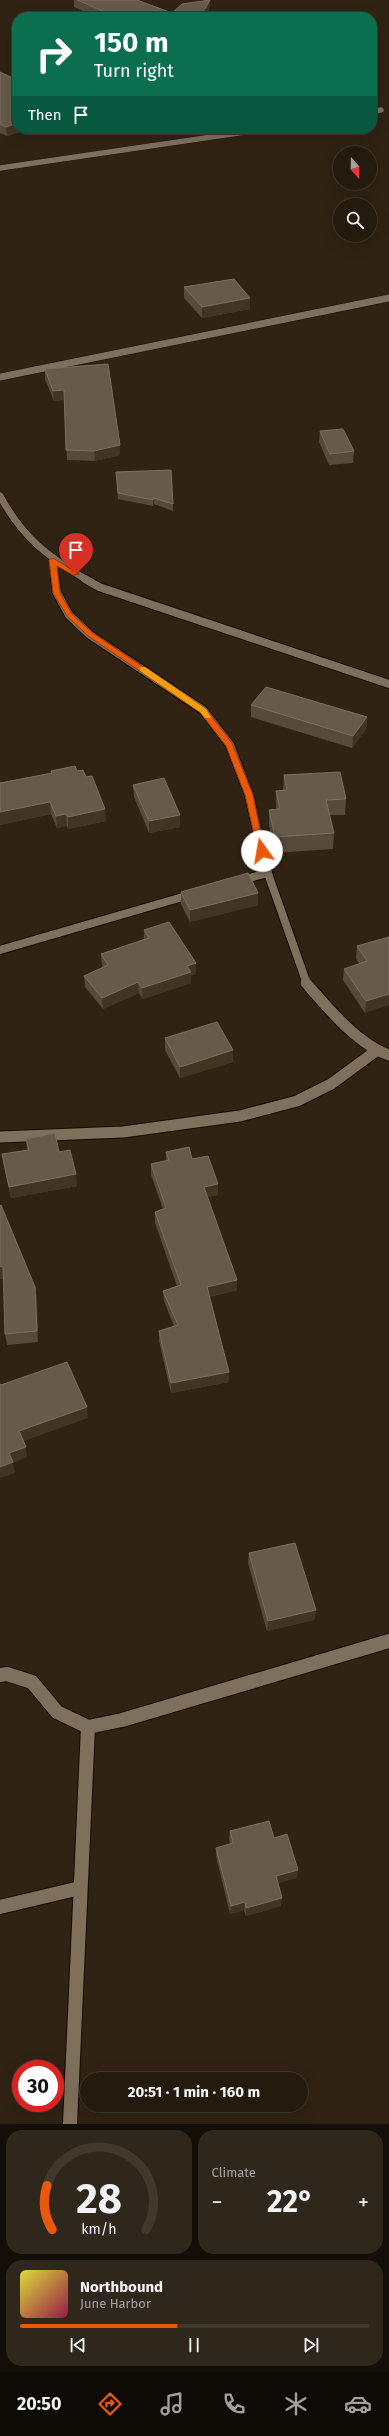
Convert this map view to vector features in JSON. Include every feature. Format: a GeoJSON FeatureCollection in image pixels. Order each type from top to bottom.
{"type":"FeatureCollection","features":[{"type":"Feature","properties":{"kind":"street"},"geometry":{"type":"LineString","coordinates":[[377,110],[381,110]]}},
{"type":"Feature","properties":{"kind":"street"},"geometry":{"type":"LineString","coordinates":[[0,168],[232,134]]}},
{"type":"Feature","properties":{"kind":"street"},"geometry":{"type":"LineString","coordinates":[[0,377],[389,298]]}},
{"type":"Feature","properties":{"kind":"street"},"geometry":{"type":"LineString","coordinates":[[0,496],[11,516],[31,540],[53,560],[99,587],[389,684]]}},
{"type":"Feature","properties":{"kind":"street"},"geometry":{"type":"LineString","coordinates":[[53,560],[57,593],[69,615],[90,635],[203,710],[230,745],[249,795],[268,873],[305,982],[331,1012],[376,1051],[389,1055]]}},
{"type":"Feature","properties":{"kind":"street"},"geometry":{"type":"LineString","coordinates":[[231,883],[268,873]]}},
{"type":"Feature","properties":{"kind":"street"},"geometry":{"type":"LineString","coordinates":[[0,950],[201,892]]}},
{"type":"Feature","properties":{"kind":"street"},"geometry":{"type":"LineString","coordinates":[[0,1137],[123,1132],[240,1116],[297,1100],[331,1084],[376,1051]]}},
{"type":"Feature","properties":{"kind":"street"},"geometry":{"type":"LineString","coordinates":[[0,1675],[7,1674],[32,1682],[57,1712],[88,1727],[122,1720],[389,1641]]}},
{"type":"Feature","properties":{"kind":"street"},"geometry":{"type":"LineString","coordinates":[[70,2124],[88,1727]]}},
{"type":"Feature","properties":{"kind":"street"},"geometry":{"type":"LineString","coordinates":[[0,1908],[80,1888]]}},
{"type":"Feature","properties":{"kind":"building"},"geometry":{"type":"Polygon","coordinates":[[[77,0],[137,0],[169,12],[105,12],[77,0]]]}},
{"type":"Feature","properties":{"kind":"building"},"geometry":{"type":"Polygon","coordinates":[[[210,0],[203,12],[173,12],[182,4],[210,0]]]}},
{"type":"Feature","properties":{"kind":"building"},"geometry":{"type":"Polygon","coordinates":[[[0,72],[12,78],[12,125],[6,127],[0,124],[0,72]]]}},
{"type":"Feature","properties":{"kind":"building"},"geometry":{"type":"Polygon","coordinates":[[[234,279],[250,298],[202,307],[184,287],[234,279]]]}},
{"type":"Feature","properties":{"kind":"building"},"geometry":{"type":"Polygon","coordinates":[[[108,364],[120,445],[94,451],[66,450],[64,390],[53,391],[45,369],[108,364]]]}},
{"type":"Feature","properties":{"kind":"building"},"geometry":{"type":"Polygon","coordinates":[[[343,429],[354,451],[330,454],[320,431],[343,429]]]}},
{"type":"Feature","properties":{"kind":"building"},"geometry":{"type":"Polygon","coordinates":[[[171,470],[173,504],[154,498],[153,500],[118,493],[116,472],[171,470]]]}},
{"type":"Feature","properties":{"kind":"building"},"geometry":{"type":"Polygon","coordinates":[[[266,687],[367,717],[353,736],[251,705],[266,687]]]}},
{"type":"Feature","properties":{"kind":"building"},"geometry":{"type":"Polygon","coordinates":[[[75,766],[77,771],[83,770],[86,777],[92,776],[105,809],[68,817],[66,814],[56,816],[50,802],[0,812],[0,783],[52,773],[51,771],[75,766]]]}},
{"type":"Feature","properties":{"kind":"building"},"geometry":{"type":"Polygon","coordinates":[[[340,772],[346,799],[326,800],[334,833],[275,837],[269,810],[280,809],[276,791],[287,790],[284,775],[340,772]]]}},
{"type":"Feature","properties":{"kind":"building"},"geometry":{"type":"Polygon","coordinates":[[[164,778],[180,815],[149,821],[133,785],[164,778]]]}},
{"type":"Feature","properties":{"kind":"building"},"geometry":{"type":"Polygon","coordinates":[[[248,873],[258,893],[190,910],[181,892],[248,873]]]}},
{"type":"Feature","properties":{"kind":"building"},"geometry":{"type":"Polygon","coordinates":[[[169,922],[196,963],[187,966],[191,972],[142,988],[138,982],[102,998],[84,976],[108,965],[101,954],[149,938],[144,930],[169,922]]]}},
{"type":"Feature","properties":{"kind":"building"},"geometry":{"type":"Polygon","coordinates":[[[389,937],[389,994],[366,1001],[344,969],[367,961],[357,946],[389,937]]]}},
{"type":"Feature","properties":{"kind":"building"},"geometry":{"type":"Polygon","coordinates":[[[217,1022],[233,1050],[180,1067],[165,1038],[217,1022]]]}},
{"type":"Feature","properties":{"kind":"building"},"geometry":{"type":"Polygon","coordinates":[[[55,1133],[59,1152],[70,1150],[76,1174],[9,1187],[2,1154],[29,1150],[26,1139],[55,1133]]]}},
{"type":"Feature","properties":{"kind":"building"},"geometry":{"type":"Polygon","coordinates":[[[189,1147],[192,1159],[208,1156],[218,1184],[204,1187],[237,1280],[207,1287],[229,1372],[171,1383],[159,1331],[178,1325],[163,1291],[181,1285],[155,1212],[166,1208],[151,1164],[169,1160],[166,1152],[189,1147]]]}},
{"type":"Feature","properties":{"kind":"building"},"geometry":{"type":"Polygon","coordinates":[[[1,1205],[35,1287],[37,1331],[5,1334],[3,1266],[0,1267],[1,1205]]]}},
{"type":"Feature","properties":{"kind":"building"},"geometry":{"type":"Polygon","coordinates":[[[67,1362],[87,1407],[19,1431],[26,1447],[9,1453],[13,1462],[0,1467],[0,1384],[1,1385],[67,1362]]]}},
{"type":"Feature","properties":{"kind":"building"},"geometry":{"type":"Polygon","coordinates":[[[295,1543],[316,1610],[268,1621],[249,1553],[295,1543]]]}},
{"type":"Feature","properties":{"kind":"building"},"geometry":{"type":"Polygon","coordinates":[[[269,1821],[274,1838],[287,1834],[298,1870],[276,1876],[282,1898],[246,1908],[245,1902],[231,1906],[216,1848],[233,1843],[230,1831],[269,1821]]]}},
{"type":"Feature","properties":{"kind":"slow traffic"},"geometry":{"type":"LineString","coordinates":[[142,669],[203,710],[208,717]]}},
{"type":"Feature","properties":{"kind":"route"},"geometry":{"type":"LineString","coordinates":[[76,574],[53,560],[57,593],[62,606],[69,615],[90,635],[203,710],[230,745],[249,795],[262,851]]}}]}
